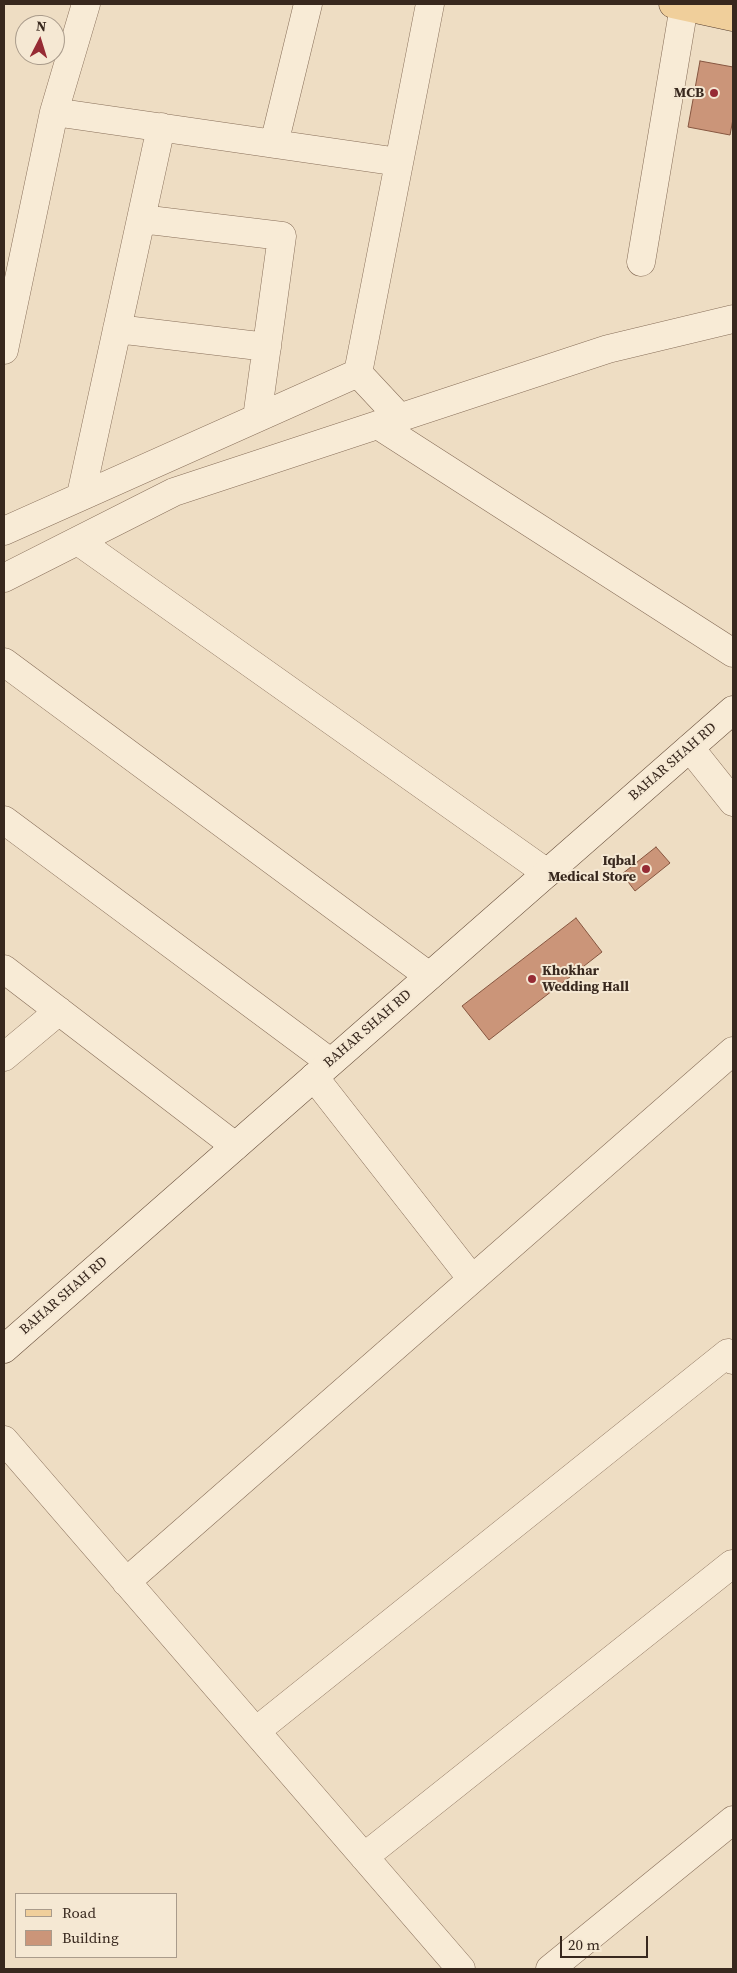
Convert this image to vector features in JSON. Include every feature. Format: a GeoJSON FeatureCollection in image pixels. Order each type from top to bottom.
{"type":"FeatureCollection","features":[{"type":"Feature","properties":{"kind":"main road"},"geometry":{"type":"LineString","coordinates":[[679,5],[733,17]]}},
{"type":"Feature","properties":{"kind":"street"},"geometry":{"type":"LineString","coordinates":[[4,350],[54,112],[86,4]]}},
{"type":"Feature","properties":{"kind":"street"},"geometry":{"type":"LineString","coordinates":[[274,144],[308,4]]}},
{"type":"Feature","properties":{"kind":"street"},"geometry":{"type":"LineString","coordinates":[[430,4],[358,373],[389,422],[733,654]]}},
{"type":"Feature","properties":{"kind":"street"},"geometry":{"type":"LineString","coordinates":[[641,262],[679,5]]}},
{"type":"Feature","properties":{"kind":"street"},"geometry":{"type":"LineString","coordinates":[[54,112],[399,162]]}},
{"type":"Feature","properties":{"kind":"street"},"geometry":{"type":"LineString","coordinates":[[81,495],[161,127]]}},
{"type":"Feature","properties":{"kind":"street"},"geometry":{"type":"LineString","coordinates":[[141,219],[282,236],[257,418]]}},
{"type":"Feature","properties":{"kind":"street"},"geometry":{"type":"LineString","coordinates":[[4,578],[174,492],[608,349],[733,319]]}},
{"type":"Feature","properties":{"kind":"street"},"geometry":{"type":"LineString","coordinates":[[117,330],[267,347]]}},
{"type":"Feature","properties":{"kind":"street"},"geometry":{"type":"LineString","coordinates":[[4,531],[358,373]]}},
{"type":"Feature","properties":{"kind":"street"},"geometry":{"type":"LineString","coordinates":[[78,541],[547,873]]}},
{"type":"Feature","properties":{"kind":"street"},"geometry":{"type":"LineString","coordinates":[[4,662],[429,976]]}},
{"type":"Feature","properties":{"kind":"street","name":"BAHAR SHAH RD"},"geometry":{"type":"LineString","coordinates":[[4,1349],[733,710]]}},
{"type":"Feature","properties":{"kind":"street"},"geometry":{"type":"LineString","coordinates":[[690,748],[733,802]]}},
{"type":"Feature","properties":{"kind":"street"},"geometry":{"type":"LineString","coordinates":[[4,820],[322,1070],[472,1279]]}},
{"type":"Feature","properties":{"kind":"street"},"geometry":{"type":"LineString","coordinates":[[4,968],[235,1146]]}},
{"type":"Feature","properties":{"kind":"street"},"geometry":{"type":"LineString","coordinates":[[4,1057],[59,1011]]}},
{"type":"Feature","properties":{"kind":"street"},"geometry":{"type":"LineString","coordinates":[[126,1582],[733,1051]]}},
{"type":"Feature","properties":{"kind":"street"},"geometry":{"type":"LineString","coordinates":[[256,1731],[728,1353],[733,1360]]}},
{"type":"Feature","properties":{"kind":"street"},"geometry":{"type":"LineString","coordinates":[[4,1440],[461,1969]]}},
{"type":"Feature","properties":{"kind":"street"},"geometry":{"type":"LineString","coordinates":[[364,1857],[732,1564]]}},
{"type":"Feature","properties":{"kind":"street"},"geometry":{"type":"LineString","coordinates":[[550,1969],[733,1820]]}},
{"type":"Feature","properties":{"kind":"building","name":"MCB"},"geometry":{"type":"Polygon","coordinates":[[[700,61],[733,67],[733,119],[730,135],[688,127],[700,61]]]}},
{"type":"Feature","properties":{"kind":"building","name":"Iqbal Medical Store"},"geometry":{"type":"Polygon","coordinates":[[[656,847],[670,863],[635,891],[622,874],[656,847]]]}},
{"type":"Feature","properties":{"kind":"building","name":"Khokhar Wedding Hall"},"geometry":{"type":"Polygon","coordinates":[[[576,918],[602,952],[489,1040],[462,1006],[576,918]]]}},
{"type":"Feature","properties":{"kind":"place","name":"MCB"},"geometry":{"type":"Point","coordinates":[714,93]}},
{"type":"Feature","properties":{"kind":"place","name":"Iqbal Medical Store"},"geometry":{"type":"Point","coordinates":[646,869]}},
{"type":"Feature","properties":{"kind":"place","name":"Khokhar Wedding Hall"},"geometry":{"type":"Point","coordinates":[532,979]}}]}
